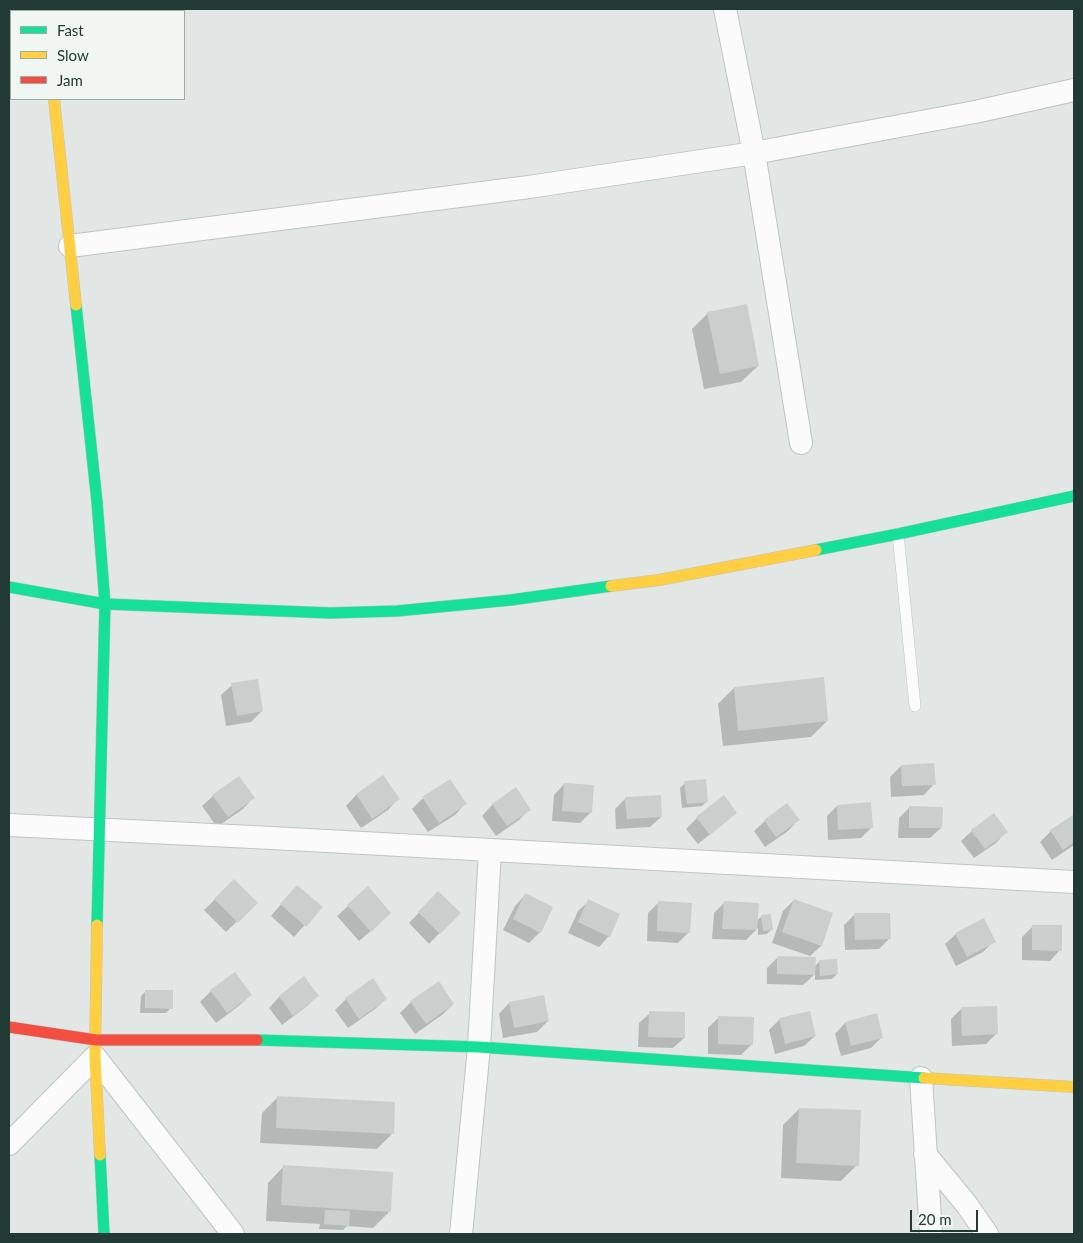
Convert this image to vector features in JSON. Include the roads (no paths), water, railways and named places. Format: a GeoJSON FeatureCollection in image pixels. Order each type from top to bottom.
{"type":"FeatureCollection","features":[{"type":"Feature","properties":{"kind":"street"},"geometry":{"type":"LineString","coordinates":[[725,9],[754,153],[802,443]]}},
{"type":"Feature","properties":{"kind":"street"},"geometry":{"type":"LineString","coordinates":[[70,246],[519,188],[754,153],[975,112],[1074,90]]}},
{"type":"Feature","properties":{"kind":"street"},"geometry":{"type":"LineString","coordinates":[[54,100],[97,502],[105,604],[96,1048],[104,1234]]}},
{"type":"Feature","properties":{"kind":"street"},"geometry":{"type":"LineString","coordinates":[[9,586],[105,604],[330,613],[397,611],[520,599],[649,582],[745,565],[1074,496]]}},
{"type":"Feature","properties":{"kind":"street"},"geometry":{"type":"LineString","coordinates":[[9,825],[99,828],[1074,882]]}},
{"type":"Feature","properties":{"kind":"street"},"geometry":{"type":"LineString","coordinates":[[461,1234],[479,1047],[490,850]]}},
{"type":"Feature","properties":{"kind":"street"},"geometry":{"type":"LineString","coordinates":[[9,1026],[96,1048],[273,1040],[479,1047],[1074,1087]]}},
{"type":"Feature","properties":{"kind":"street"},"geometry":{"type":"LineString","coordinates":[[9,1144],[96,1048]]}},
{"type":"Feature","properties":{"kind":"street"},"geometry":{"type":"LineString","coordinates":[[96,1048],[233,1234]]}},
{"type":"Feature","properties":{"kind":"street"},"geometry":{"type":"LineString","coordinates":[[921,1078],[924,1154],[931,1234]]}},
{"type":"Feature","properties":{"kind":"street"},"geometry":{"type":"LineString","coordinates":[[924,1154],[967,1205],[987,1234]]}},
{"type":"Feature","properties":{"kind":"lane"},"geometry":{"type":"LineString","coordinates":[[898,534],[915,706]]}}]}
